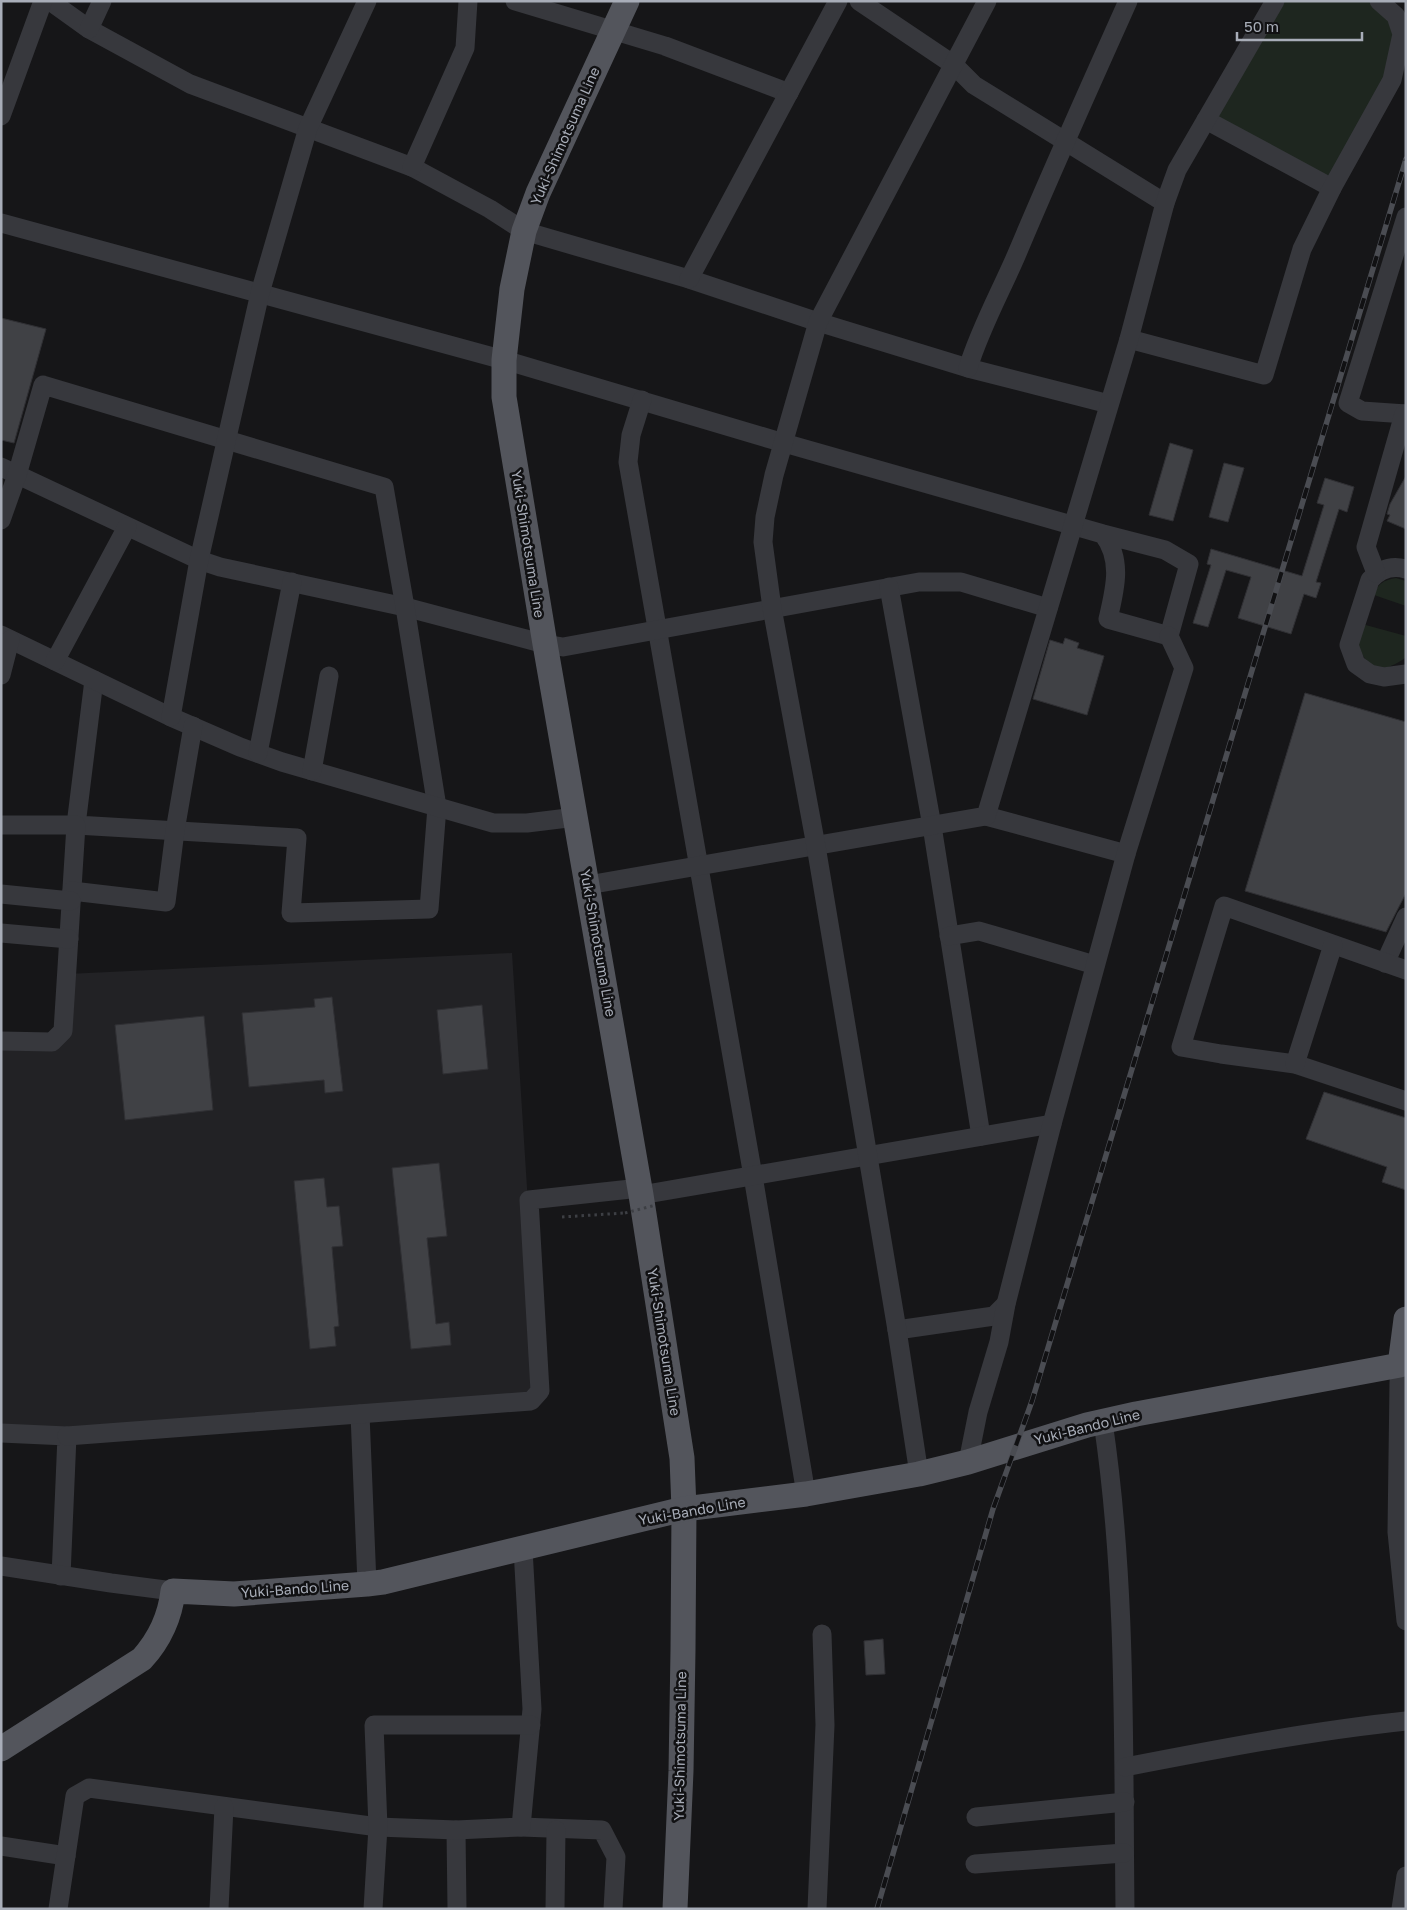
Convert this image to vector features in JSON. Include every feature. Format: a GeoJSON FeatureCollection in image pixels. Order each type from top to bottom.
{"type":"FeatureCollection","features":[{"type":"Feature","properties":{"kind":"main road","name":"Yuki-Shimotsuma Line"},"geometry":{"type":"LineString","coordinates":[[627,1],[538,194],[524,230],[512,289],[504,360],[504,397],[544,644],[588,885],[641,1200],[682,1458],[684,1510],[681,1762],[675,1909]]}},
{"type":"Feature","properties":{"kind":"main road"},"geometry":{"type":"LineString","coordinates":[[1403,1365],[1406,1319]]}},
{"type":"Feature","properties":{"kind":"main road","name":"Yuki-Bando Line"},"geometry":{"type":"LineString","coordinates":[[173,1591],[234,1594],[368,1584],[684,1510],[806,1494],[919,1474],[968,1462],[1061,1432],[1103,1422],[1403,1365]]}},
{"type":"Feature","properties":{"kind":"main road"},"geometry":{"type":"LineString","coordinates":[[1,1749],[142,1659],[162,1632],[172,1606],[173,1591]]}},
{"type":"Feature","properties":{"kind":"street"},"geometry":{"type":"LineString","coordinates":[[1,116],[43,1]]}},
{"type":"Feature","properties":{"kind":"street"},"geometry":{"type":"LineString","coordinates":[[50,1],[89,29],[190,84],[412,166],[524,230],[689,279],[818,322],[968,368],[1109,404]]}},
{"type":"Feature","properties":{"kind":"street"},"geometry":{"type":"LineString","coordinates":[[89,29],[102,1]]}},
{"type":"Feature","properties":{"kind":"street"},"geometry":{"type":"LineString","coordinates":[[171,717],[199,560],[260,293],[308,128],[367,1]]}},
{"type":"Feature","properties":{"kind":"street"},"geometry":{"type":"LineString","coordinates":[[412,166],[466,48],[468,1]]}},
{"type":"Feature","properties":{"kind":"street"},"geometry":{"type":"LineString","coordinates":[[516,1],[665,46],[789,93]]}},
{"type":"Feature","properties":{"kind":"street"},"geometry":{"type":"LineString","coordinates":[[689,279],[838,1]]}},
{"type":"Feature","properties":{"kind":"street"},"geometry":{"type":"LineString","coordinates":[[859,1],[954,65],[974,86],[1165,203]]}},
{"type":"Feature","properties":{"kind":"street"},"geometry":{"type":"LineString","coordinates":[[919,1474],[897,1330],[816,846],[772,608],[763,542],[765,517],[818,322],[987,1]]}},
{"type":"Feature","properties":{"kind":"street"},"geometry":{"type":"LineString","coordinates":[[968,368],[976,342],[1128,1]]}},
{"type":"Feature","properties":{"kind":"street"},"geometry":{"type":"LineString","coordinates":[[986,816],[1129,339],[1165,203],[1176,170],[1275,1]]}},
{"type":"Feature","properties":{"kind":"street"},"geometry":{"type":"LineString","coordinates":[[1129,339],[1264,375],[1302,249],[1332,188],[1392,80],[1402,34],[1399,9],[1379,1]]}},
{"type":"Feature","properties":{"kind":"street"},"geometry":{"type":"LineString","coordinates":[[1206,120],[1332,188]]}},
{"type":"Feature","properties":{"kind":"street"},"geometry":{"type":"LineString","coordinates":[[1,223],[504,360],[784,443],[1165,550],[1189,564],[1169,636],[1184,668],[1126,854],[1095,965],[1006,1304],[999,1342],[978,1412],[968,1462]]}},
{"type":"Feature","properties":{"kind":"street"},"geometry":{"type":"LineString","coordinates":[[1376,574],[1366,547],[1405,414],[1362,411],[1348,403],[1404,226]]}},
{"type":"Feature","properties":{"kind":"street"},"geometry":{"type":"LineString","coordinates":[[1,520],[9,471],[44,385],[384,487],[437,807],[429,909],[291,913],[297,838],[76,825],[1,825]]}},
{"type":"Feature","properties":{"kind":"street"},"geometry":{"type":"LineString","coordinates":[[642,400],[631,435],[628,462],[753,1176],[806,1494]]}},
{"type":"Feature","properties":{"kind":"street"},"geometry":{"type":"LineString","coordinates":[[9,471],[199,560],[220,567],[405,607],[544,644],[563,647],[919,582],[961,582],[1048,608]]}},
{"type":"Feature","properties":{"kind":"street"},"geometry":{"type":"LineString","coordinates":[[55,661],[127,526]]}},
{"type":"Feature","properties":{"kind":"street"},"geometry":{"type":"LineString","coordinates":[[1103,534],[1112,545],[1116,563],[1115,588],[1108,618],[1169,636]]}},
{"type":"Feature","properties":{"kind":"street"},"geometry":{"type":"LineString","coordinates":[[1406,570],[1397,567],[1385,569],[1370,580],[1348,645],[1356,664],[1370,674],[1384,677],[1406,674]]}},
{"type":"Feature","properties":{"kind":"street"},"geometry":{"type":"LineString","coordinates":[[258,753],[292,582]]}},
{"type":"Feature","properties":{"kind":"street"},"geometry":{"type":"LineString","coordinates":[[889,587],[932,826],[981,1136]]}},
{"type":"Feature","properties":{"kind":"street"},"geometry":{"type":"LineString","coordinates":[[1,675],[6,637],[171,717],[258,753],[312,771],[493,823],[527,823],[576,817]]}},
{"type":"Feature","properties":{"kind":"street"},"geometry":{"type":"LineString","coordinates":[[312,771],[329,676]]}},
{"type":"Feature","properties":{"kind":"street"},"geometry":{"type":"LineString","coordinates":[[1,1041],[52,1042],[63,1031],[76,825],[94,680]]}},
{"type":"Feature","properties":{"kind":"street"},"geometry":{"type":"LineString","coordinates":[[1,894],[166,902],[175,831],[193,726]]}},
{"type":"Feature","properties":{"kind":"street"},"geometry":{"type":"LineString","coordinates":[[588,885],[986,816],[1126,854]]}},
{"type":"Feature","properties":{"kind":"street"},"geometry":{"type":"LineString","coordinates":[[1406,970],[1224,906],[1181,1047],[1295,1064],[1406,1101]]}},
{"type":"Feature","properties":{"kind":"street"},"geometry":{"type":"LineString","coordinates":[[1385,963],[1406,917]]}},
{"type":"Feature","properties":{"kind":"street"},"geometry":{"type":"LineString","coordinates":[[949,936],[979,931],[1095,965]]}},
{"type":"Feature","properties":{"kind":"street"},"geometry":{"type":"LineString","coordinates":[[1,933],[69,939]]}},
{"type":"Feature","properties":{"kind":"street"},"geometry":{"type":"LineString","coordinates":[[1295,1064],[1334,945]]}},
{"type":"Feature","properties":{"kind":"street"},"geometry":{"type":"LineString","coordinates":[[1,1433],[67,1436],[531,1401],[540,1391],[529,1200],[641,1200],[753,1176],[1052,1124]]}},
{"type":"Feature","properties":{"kind":"street"},"geometry":{"type":"LineString","coordinates":[[897,1330],[994,1316],[1006,1304]]}},
{"type":"Feature","properties":{"kind":"street"},"geometry":{"type":"LineString","coordinates":[[1403,1365],[1398,1532],[1406,1621]]}},
{"type":"Feature","properties":{"kind":"street"},"geometry":{"type":"LineString","coordinates":[[360,1414],[368,1584]]}},
{"type":"Feature","properties":{"kind":"street"},"geometry":{"type":"LineString","coordinates":[[1103,1422],[1116,1542],[1122,1643],[1125,1767],[1125,1909]]}},
{"type":"Feature","properties":{"kind":"street"},"geometry":{"type":"LineString","coordinates":[[61,1576],[67,1436]]}},
{"type":"Feature","properties":{"kind":"street"},"geometry":{"type":"LineString","coordinates":[[521,1827],[532,1709],[524,1549]]}},
{"type":"Feature","properties":{"kind":"street"},"geometry":{"type":"LineString","coordinates":[[1,1566],[173,1591]]}},
{"type":"Feature","properties":{"kind":"street"},"geometry":{"type":"LineString","coordinates":[[817,1909],[825,1725],[822,1634]]}},
{"type":"Feature","properties":{"kind":"street"},"geometry":{"type":"LineString","coordinates":[[1125,1767],[1274,1739],[1406,1721]]}},
{"type":"Feature","properties":{"kind":"street"},"geometry":{"type":"LineString","coordinates":[[373,1909],[378,1827],[374,1725],[531,1725]]}},
{"type":"Feature","properties":{"kind":"street"},"geometry":{"type":"LineString","coordinates":[[58,1909],[75,1796],[89,1788],[378,1827],[456,1830],[521,1827],[556,1830],[602,1830],[616,1857],[614,1909]]}},
{"type":"Feature","properties":{"kind":"street"},"geometry":{"type":"LineString","coordinates":[[976,1817],[1125,1802]]}},
{"type":"Feature","properties":{"kind":"street"},"geometry":{"type":"LineString","coordinates":[[219,1909],[224,1807]]}},
{"type":"Feature","properties":{"kind":"street"},"geometry":{"type":"LineString","coordinates":[[456,1830],[457,1909]]}},
{"type":"Feature","properties":{"kind":"street"},"geometry":{"type":"LineString","coordinates":[[555,1909],[556,1830]]}},
{"type":"Feature","properties":{"kind":"street"},"geometry":{"type":"LineString","coordinates":[[1,1846],[66,1856]]}},
{"type":"Feature","properties":{"kind":"street"},"geometry":{"type":"LineString","coordinates":[[975,1864],[1124,1853]]}},
{"type":"Feature","properties":{"kind":"street"},"geometry":{"type":"LineString","coordinates":[[1401,1909],[1406,1876]]}},
{"type":"Feature","properties":{"kind":"path"},"geometry":{"type":"LineString","coordinates":[[562,1216],[641,1200]]}},
{"type":"Feature","properties":{"kind":"shaded area"},"geometry":{"type":"Polygon","coordinates":[[[1275,1],[1379,1],[1396,16],[1392,80],[1332,188],[1208,116],[1275,1]]]}},
{"type":"Feature","properties":{"kind":"shaded area"},"geometry":{"type":"Polygon","coordinates":[[[1396,578],[1406,581],[1406,606],[1374,595],[1382,583],[1396,578]]]}},
{"type":"Feature","properties":{"kind":"shaded area"},"geometry":{"type":"Polygon","coordinates":[[[1362,624],[1406,636],[1405,658],[1388,667],[1381,668],[1370,664],[1356,644],[1362,624]]]}},
{"type":"Feature","properties":{"kind":"shaded area"},"geometry":{"type":"Polygon","coordinates":[[[512,953],[540,1391],[360,1414],[1,1433],[1,1041],[52,1042],[67,974],[512,953]]]}},
{"type":"Feature","properties":{"kind":"building"},"geometry":{"type":"Polygon","coordinates":[[[1,318],[46,329],[14,443],[1,440],[1,318]]]}},
{"type":"Feature","properties":{"kind":"building"},"geometry":{"type":"Polygon","coordinates":[[[1170,443],[1193,450],[1173,521],[1149,515],[1170,443]]]}},
{"type":"Feature","properties":{"kind":"building"},"geometry":{"type":"Polygon","coordinates":[[[1224,463],[1244,468],[1228,522],[1209,517],[1224,463]]]}},
{"type":"Feature","properties":{"kind":"building"},"geometry":{"type":"Polygon","coordinates":[[[1406,476],[1406,529],[1387,521],[1390,515],[1387,514],[1390,504],[1406,476]]]}},
{"type":"Feature","properties":{"kind":"building"},"geometry":{"type":"Polygon","coordinates":[[[1325,478],[1354,487],[1347,512],[1339,509],[1316,582],[1321,583],[1316,598],[1304,594],[1291,634],[1238,618],[1251,577],[1226,570],[1208,627],[1193,623],[1211,565],[1207,564],[1211,549],[1302,576],[1324,505],[1317,503],[1325,478]]]}},
{"type":"Feature","properties":{"kind":"building"},"geometry":{"type":"Polygon","coordinates":[[[1065,638],[1079,643],[1077,648],[1104,656],[1087,715],[1033,699],[1050,640],[1063,644],[1065,638]]]}},
{"type":"Feature","properties":{"kind":"building"},"geometry":{"type":"Polygon","coordinates":[[[1305,693],[1406,722],[1406,893],[1386,932],[1245,891],[1305,693]]]}},
{"type":"Feature","properties":{"kind":"building"},"geometry":{"type":"Polygon","coordinates":[[[332,997],[343,1091],[325,1093],[324,1080],[249,1087],[242,1013],[315,1007],[314,999],[332,997]]]}},
{"type":"Feature","properties":{"kind":"building"},"geometry":{"type":"Polygon","coordinates":[[[482,1005],[488,1069],[443,1074],[437,1010],[482,1005]]]}},
{"type":"Feature","properties":{"kind":"building"},"geometry":{"type":"Polygon","coordinates":[[[204,1016],[213,1110],[125,1120],[115,1025],[204,1016]]]}},
{"type":"Feature","properties":{"kind":"building"},"geometry":{"type":"Polygon","coordinates":[[[1324,1092],[1406,1118],[1406,1190],[1382,1182],[1387,1167],[1306,1139],[1324,1092]]]}},
{"type":"Feature","properties":{"kind":"building"},"geometry":{"type":"Polygon","coordinates":[[[439,1163],[447,1236],[427,1238],[436,1324],[449,1322],[451,1345],[411,1349],[392,1168],[439,1163]]]}},
{"type":"Feature","properties":{"kind":"building"},"geometry":{"type":"Polygon","coordinates":[[[324,1178],[327,1207],[339,1206],[343,1246],[332,1247],[339,1326],[334,1327],[336,1346],[310,1349],[294,1181],[324,1178]]]}},
{"type":"Feature","properties":{"kind":"building"},"geometry":{"type":"Polygon","coordinates":[[[883,1639],[885,1674],[866,1675],[864,1641],[883,1639]]]}},
{"type":"Feature","properties":{"kind":"railway"},"geometry":{"type":"LineString","coordinates":[[877,1909],[993,1509],[1032,1401],[1406,159]]}}]}
